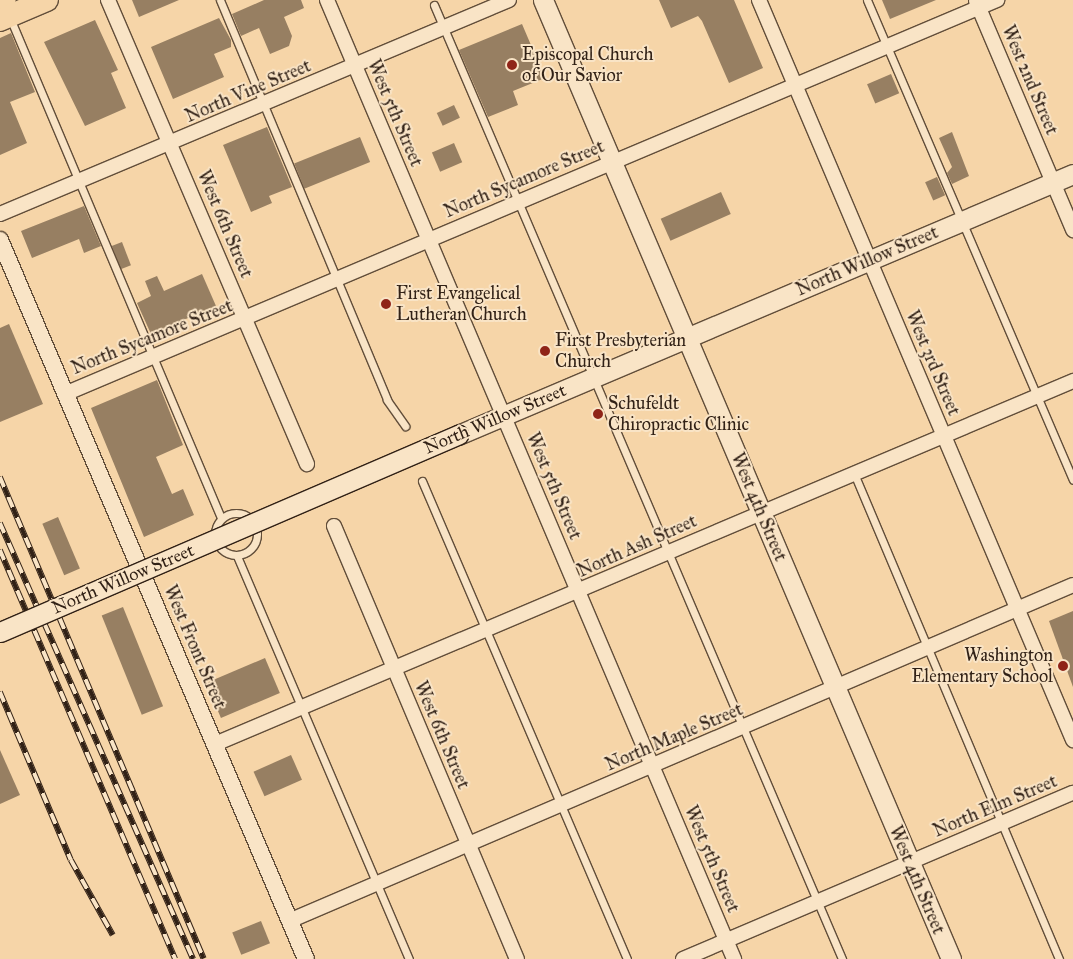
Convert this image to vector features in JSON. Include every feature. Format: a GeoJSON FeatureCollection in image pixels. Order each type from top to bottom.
{"type":"FeatureCollection","features":[{"type":"Feature","properties":{"kind":"highway"},"geometry":{"type":"LineString","coordinates":[[0,2],[5,0]]}},
{"type":"Feature","properties":{"kind":"highway"},"geometry":{"type":"LineString","coordinates":[[6,22],[47,0]]}},
{"type":"Feature","properties":{"kind":"main road","name":"West 4th Street"},"geometry":{"type":"LineString","coordinates":[[543,0],[951,959]]}},
{"type":"Feature","properties":{"kind":"main road","name":"North Willow Street"},"geometry":{"type":"LineString","coordinates":[[0,632],[503,415],[1073,174]]}},
{"type":"Feature","properties":{"kind":"street","name":"West 6th Street"},"geometry":{"type":"LineString","coordinates":[[108,0],[307,464]]}},
{"type":"Feature","properties":{"kind":"street","name":"West 5th Street"},"geometry":{"type":"LineString","coordinates":[[326,0],[734,959]]}},
{"type":"Feature","properties":{"kind":"street","name":"North Vine Street"},"geometry":{"type":"LineString","coordinates":[[0,214],[170,145],[509,0]]}},
{"type":"Feature","properties":{"kind":"street","name":"West 3rd Street"},"geometry":{"type":"LineString","coordinates":[[759,0],[1073,740]]}},
{"type":"Feature","properties":{"kind":"street","name":"North Sycamore Street"},"geometry":{"type":"LineString","coordinates":[[67,393],[154,359],[521,200],[794,84],[887,47],[977,4],[997,0]]}},
{"type":"Feature","properties":{"kind":"street","name":"West 2nd Street"},"geometry":{"type":"LineString","coordinates":[[977,4],[1073,230]]}},
{"type":"Feature","properties":{"kind":"street","name":"West Front Street"},"geometry":{"type":"LineString","coordinates":[[0,240],[67,393],[306,959]]}},
{"type":"Feature","properties":{"kind":"street","name":"North Ash Street"},"geometry":{"type":"LineString","coordinates":[[215,744],[487,631],[853,471],[1073,381]]}},
{"type":"Feature","properties":{"kind":"street","name":"West 6th Street"},"geometry":{"type":"LineString","coordinates":[[334,526],[517,959]]}},
{"type":"Feature","properties":{"kind":"street","name":"North Willow Street"},"geometry":{"type":"LineString","coordinates":[[143,574],[216,542]]}},
{"type":"Feature","properties":{"kind":"street","name":"North Maple Street"},"geometry":{"type":"LineString","coordinates":[[289,921],[562,806],[1073,585]]}},
{"type":"Feature","properties":{"kind":"street","name":"North Elm Street"},"geometry":{"type":"LineString","coordinates":[[683,959],[1001,825],[1073,792]]}},
{"type":"Feature","properties":{"kind":"lane"},"geometry":{"type":"LineString","coordinates":[[220,0],[388,400],[404,426]]}},
{"type":"Feature","properties":{"kind":"lane"},"geometry":{"type":"LineString","coordinates":[[867,0],[1073,480]]}},
{"type":"Feature","properties":{"kind":"lane"},"geometry":{"type":"LineString","coordinates":[[434,5],[521,200],[842,959]]}},
{"type":"Feature","properties":{"kind":"lane"},"geometry":{"type":"LineString","coordinates":[[6,22],[80,181],[222,518],[216,542],[221,550],[237,556],[409,959]]}},
{"type":"Feature","properties":{"kind":"lane"},"geometry":{"type":"LineString","coordinates":[[853,471],[926,648],[1059,959]]}},
{"type":"Feature","properties":{"kind":"lane"},"geometry":{"type":"LineString","coordinates":[[422,481],[627,959]]}},
{"type":"Feature","properties":{"kind":"lane"},"geometry":{"type":"LineString","coordinates":[[222,518],[242,514],[254,522],[256,544],[237,556]]}},
{"type":"Feature","properties":{"kind":"building"},"geometry":{"type":"Polygon","coordinates":[[[132,0],[179,0],[139,17],[132,0]]]}},
{"type":"Feature","properties":{"kind":"building"},"geometry":{"type":"Polygon","coordinates":[[[264,0],[301,0],[304,8],[284,17],[292,36],[289,46],[270,54],[259,28],[241,36],[232,14],[264,0]]]}},
{"type":"Feature","properties":{"kind":"building"},"geometry":{"type":"Polygon","coordinates":[[[659,0],[734,0],[763,68],[729,83],[702,21],[698,16],[671,28],[659,0]]]}},
{"type":"Feature","properties":{"kind":"building"},"geometry":{"type":"Polygon","coordinates":[[[882,0],[936,0],[890,19],[882,0]]]}},
{"type":"Feature","properties":{"kind":"building"},"geometry":{"type":"Polygon","coordinates":[[[219,18],[231,40],[231,47],[214,54],[224,77],[173,99],[151,47],[219,18]]]}},
{"type":"Feature","properties":{"kind":"building"},"geometry":{"type":"Polygon","coordinates":[[[95,20],[118,70],[111,73],[126,108],[85,126],[44,42],[95,20]]]}},
{"type":"Feature","properties":{"kind":"building"},"geometry":{"type":"Polygon","coordinates":[[[522,24],[545,78],[513,91],[518,105],[488,117],[459,50],[522,24]]]}},
{"type":"Feature","properties":{"kind":"building"},"geometry":{"type":"Polygon","coordinates":[[[11,33],[35,92],[10,102],[27,143],[0,155],[0,38],[11,33]]]}},
{"type":"Feature","properties":{"kind":"building"},"geometry":{"type":"Polygon","coordinates":[[[891,74],[899,93],[875,103],[867,84],[891,74]]]}},
{"type":"Feature","properties":{"kind":"building"},"geometry":{"type":"Polygon","coordinates":[[[454,105],[460,118],[443,126],[437,113],[454,105]]]}},
{"type":"Feature","properties":{"kind":"building"},"geometry":{"type":"Polygon","coordinates":[[[267,127],[292,187],[269,196],[272,203],[251,212],[223,145],[267,127]]]}},
{"type":"Feature","properties":{"kind":"building"},"geometry":{"type":"Polygon","coordinates":[[[952,132],[969,176],[952,184],[947,173],[952,167],[939,138],[952,132]]]}},
{"type":"Feature","properties":{"kind":"building"},"geometry":{"type":"Polygon","coordinates":[[[360,137],[370,162],[304,189],[294,164],[360,137]]]}},
{"type":"Feature","properties":{"kind":"building"},"geometry":{"type":"Polygon","coordinates":[[[454,143],[462,162],[440,172],[432,152],[454,143]]]}},
{"type":"Feature","properties":{"kind":"building"},"geometry":{"type":"Polygon","coordinates":[[[937,177],[945,195],[933,201],[925,182],[937,177]]]}},
{"type":"Feature","properties":{"kind":"building"},"geometry":{"type":"Polygon","coordinates":[[[721,192],[731,214],[670,241],[661,219],[721,192]]]}},
{"type":"Feature","properties":{"kind":"building"},"geometry":{"type":"Polygon","coordinates":[[[84,206],[101,246],[84,253],[79,239],[32,258],[21,231],[84,206]]]}},
{"type":"Feature","properties":{"kind":"building"},"geometry":{"type":"Polygon","coordinates":[[[122,242],[131,265],[121,269],[112,246],[122,242]]]}},
{"type":"Feature","properties":{"kind":"building"},"geometry":{"type":"Polygon","coordinates":[[[202,274],[216,306],[151,334],[137,303],[151,296],[145,281],[157,276],[164,291],[202,274]]]}},
{"type":"Feature","properties":{"kind":"building"},"geometry":{"type":"Polygon","coordinates":[[[9,324],[43,404],[0,422],[0,328],[9,324]]]}},
{"type":"Feature","properties":{"kind":"building"},"geometry":{"type":"Polygon","coordinates":[[[157,380],[183,445],[156,457],[172,494],[183,489],[194,515],[144,537],[91,408],[157,380]]]}},
{"type":"Feature","properties":{"kind":"building"},"geometry":{"type":"Polygon","coordinates":[[[58,517],[80,569],[64,575],[42,524],[58,517]]]}},
{"type":"Feature","properties":{"kind":"building"},"geometry":{"type":"Polygon","coordinates":[[[123,607],[163,706],[142,715],[102,616],[123,607]]]}},
{"type":"Feature","properties":{"kind":"building"},"geometry":{"type":"Polygon","coordinates":[[[1073,611],[1073,687],[1049,621],[1073,611]]]}},
{"type":"Feature","properties":{"kind":"building"},"geometry":{"type":"Polygon","coordinates":[[[265,658],[280,693],[221,718],[206,683],[265,658]]]}},
{"type":"Feature","properties":{"kind":"building"},"geometry":{"type":"Polygon","coordinates":[[[0,750],[20,795],[0,804],[0,750]]]}},
{"type":"Feature","properties":{"kind":"building"},"geometry":{"type":"Polygon","coordinates":[[[291,755],[302,780],[265,796],[254,772],[291,755]]]}},
{"type":"Feature","properties":{"kind":"building"},"geometry":{"type":"Polygon","coordinates":[[[261,921],[270,943],[241,955],[232,933],[261,921]]]}},
{"type":"Feature","properties":{"kind":"railway"},"geometry":{"type":"LineString","coordinates":[[0,477],[204,959]]}},
{"type":"Feature","properties":{"kind":"railway"},"geometry":{"type":"LineString","coordinates":[[0,523],[193,959]]}},
{"type":"Feature","properties":{"kind":"railway"},"geometry":{"type":"LineString","coordinates":[[0,550],[175,959]]}},
{"type":"Feature","properties":{"kind":"railway"},"geometry":{"type":"LineString","coordinates":[[0,692],[71,860],[113,935]]}},
{"type":"Feature","properties":{"kind":"place","name":"Episcopal Church of Our Savior"},"geometry":{"type":"Point","coordinates":[512,65]}},
{"type":"Feature","properties":{"kind":"place","name":"First Evangelical Lutheran Church"},"geometry":{"type":"Point","coordinates":[386,304]}},
{"type":"Feature","properties":{"kind":"place","name":"First Presbyterian Church"},"geometry":{"type":"Point","coordinates":[545,351]}},
{"type":"Feature","properties":{"kind":"place","name":"Schufeldt Chiropractic Clinic"},"geometry":{"type":"Point","coordinates":[598,414]}},
{"type":"Feature","properties":{"kind":"place","name":"Washington Elementary School"},"geometry":{"type":"Point","coordinates":[1063,666]}}]}
